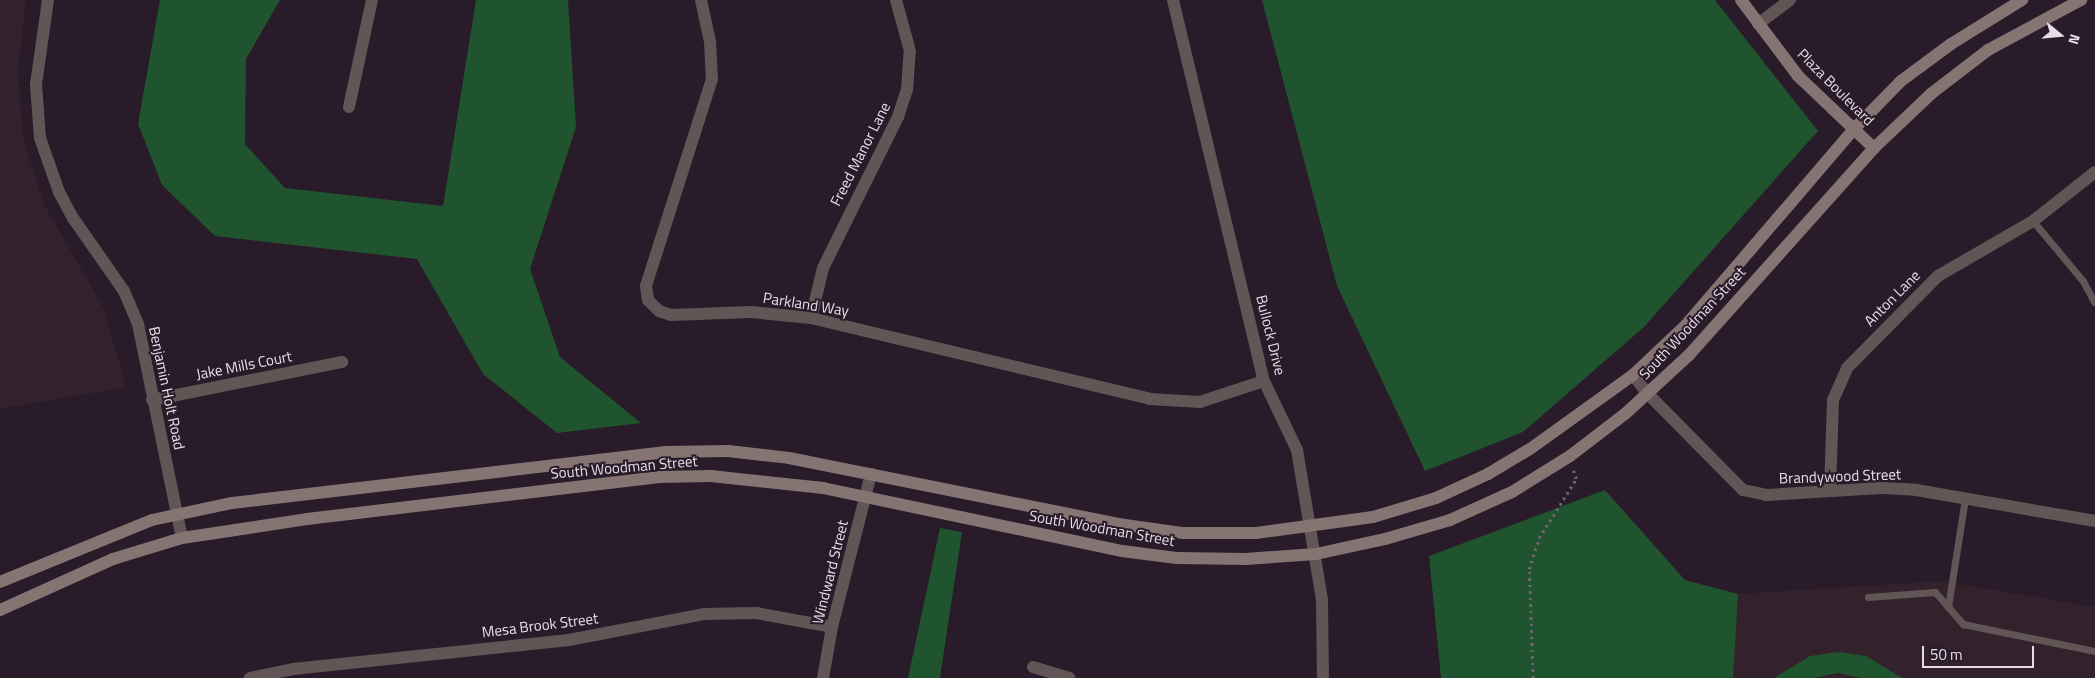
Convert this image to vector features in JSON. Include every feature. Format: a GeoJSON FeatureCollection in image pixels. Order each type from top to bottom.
{"type":"FeatureCollection","features":[{"type":"Feature","properties":{"kind":"main road","name":"Plaza Boulevard"},"geometry":{"type":"LineString","coordinates":[[1741,0],[1798,76],[1874,148]]}},
{"type":"Feature","properties":{"kind":"main road","name":"South Woodman Street"},"geometry":{"type":"LineString","coordinates":[[0,582],[109,536],[177,514],[241,502],[666,452],[728,451],[789,458],[1118,524],[1183,533],[1256,533],[1373,517],[1436,498],[1488,474],[1530,449],[1633,375],[1702,307],[1854,129],[1901,81],[1951,44],[2022,0]]}},
{"type":"Feature","properties":{"kind":"main road","name":"South Woodman Street"},"geometry":{"type":"LineString","coordinates":[[0,610],[113,559],[182,538],[307,519],[660,477],[711,476],[767,480],[865,497],[1122,551],[1177,558],[1246,559],[1316,554],[1385,539],[1450,520],[1512,492],[1570,456],[1648,394],[1689,355],[1874,148],[1932,93],[1988,50],[2081,0]]}},
{"type":"Feature","properties":{"kind":"street","name":"Benjamin Holt Road"},"geometry":{"type":"LineString","coordinates":[[48,0],[36,84],[40,138],[59,192],[73,218],[124,291],[144,347],[152,400],[182,538]]}},
{"type":"Feature","properties":{"kind":"street"},"geometry":{"type":"LineString","coordinates":[[348,107],[372,0]]}},
{"type":"Feature","properties":{"kind":"street","name":"Parkland Way"},"geometry":{"type":"LineString","coordinates":[[701,0],[710,42],[712,79],[646,286],[648,300],[659,311],[671,315],[750,312],[811,318],[1150,399],[1200,402],[1264,381]]}},
{"type":"Feature","properties":{"kind":"street","name":"Freed Manor Lane"},"geometry":{"type":"LineString","coordinates":[[811,318],[823,268],[898,117],[907,90],[910,51],[896,0]]}},
{"type":"Feature","properties":{"kind":"street","name":"Bullock Drive"},"geometry":{"type":"LineString","coordinates":[[1173,0],[1264,381],[1297,450],[1312,526],[1323,614],[1323,678]]}},
{"type":"Feature","properties":{"kind":"street"},"geometry":{"type":"LineString","coordinates":[[1758,24],[1790,0]]}},
{"type":"Feature","properties":{"kind":"street","name":"Anton Lane"},"geometry":{"type":"LineString","coordinates":[[1830,491],[1833,400],[1847,368],[1938,276],[2034,221],[2095,172]]}},
{"type":"Feature","properties":{"kind":"street","name":"Jake Mills Court"},"geometry":{"type":"LineString","coordinates":[[152,400],[342,362]]}},
{"type":"Feature","properties":{"kind":"street","name":"Brandywood Street"},"geometry":{"type":"LineString","coordinates":[[1633,375],[1648,394],[1743,490],[1766,495],[1882,488],[1965,499],[2095,522]]}},
{"type":"Feature","properties":{"kind":"street","name":"Windward Street"},"geometry":{"type":"LineString","coordinates":[[823,678],[832,627],[871,474]]}},
{"type":"Feature","properties":{"kind":"street","name":"Mesa Brook Street"},"geometry":{"type":"LineString","coordinates":[[250,678],[293,669],[569,640],[704,614],[756,613],[832,627]]}},
{"type":"Feature","properties":{"kind":"street"},"geometry":{"type":"LineString","coordinates":[[1033,666],[1069,678]]}},
{"type":"Feature","properties":{"kind":"lane"},"geometry":{"type":"LineString","coordinates":[[2034,221],[2083,281],[2094,302]]}},
{"type":"Feature","properties":{"kind":"lane"},"geometry":{"type":"LineString","coordinates":[[1948,607],[1965,499]]}},
{"type":"Feature","properties":{"kind":"lane"},"geometry":{"type":"LineString","coordinates":[[1868,597],[1935,592],[1963,624],[2095,651]]}},
{"type":"Feature","properties":{"kind":"path"},"geometry":{"type":"LineString","coordinates":[[1533,678],[1529,569],[1539,538],[1576,479],[1570,456]]}},
{"type":"Feature","properties":{"kind":"shaded area"},"geometry":{"type":"Polygon","coordinates":[[[0,0],[26,0],[18,72],[23,138],[45,206],[104,309],[126,387],[0,409],[0,0]]]}},
{"type":"Feature","properties":{"kind":"shaded area"},"geometry":{"type":"Polygon","coordinates":[[[1941,581],[2095,607],[2095,678],[1728,678],[1738,594],[1941,581]]]}},
{"type":"Feature","properties":{"kind":"green space"},"geometry":{"type":"Polygon","coordinates":[[[160,0],[280,0],[246,59],[245,144],[285,188],[443,206],[476,0],[568,0],[576,127],[530,269],[560,357],[641,423],[557,433],[483,374],[417,259],[215,236],[162,185],[138,124],[160,0]]]}},
{"type":"Feature","properties":{"kind":"green space"},"geometry":{"type":"Polygon","coordinates":[[[1262,0],[1715,0],[1818,131],[1644,327],[1523,432],[1425,471],[1337,286],[1262,0]]]}},
{"type":"Feature","properties":{"kind":"green space"},"geometry":{"type":"Polygon","coordinates":[[[1605,490],[1685,580],[1738,594],[1733,678],[1441,678],[1429,556],[1605,490]]]}},
{"type":"Feature","properties":{"kind":"green space"},"geometry":{"type":"Polygon","coordinates":[[[940,528],[962,532],[940,678],[908,678],[940,528]]]}},
{"type":"Feature","properties":{"kind":"green space"},"geometry":{"type":"Polygon","coordinates":[[[1838,652],[1866,656],[1902,678],[1862,678],[1838,673],[1814,678],[1774,678],[1810,656],[1838,652]]]}}]}
